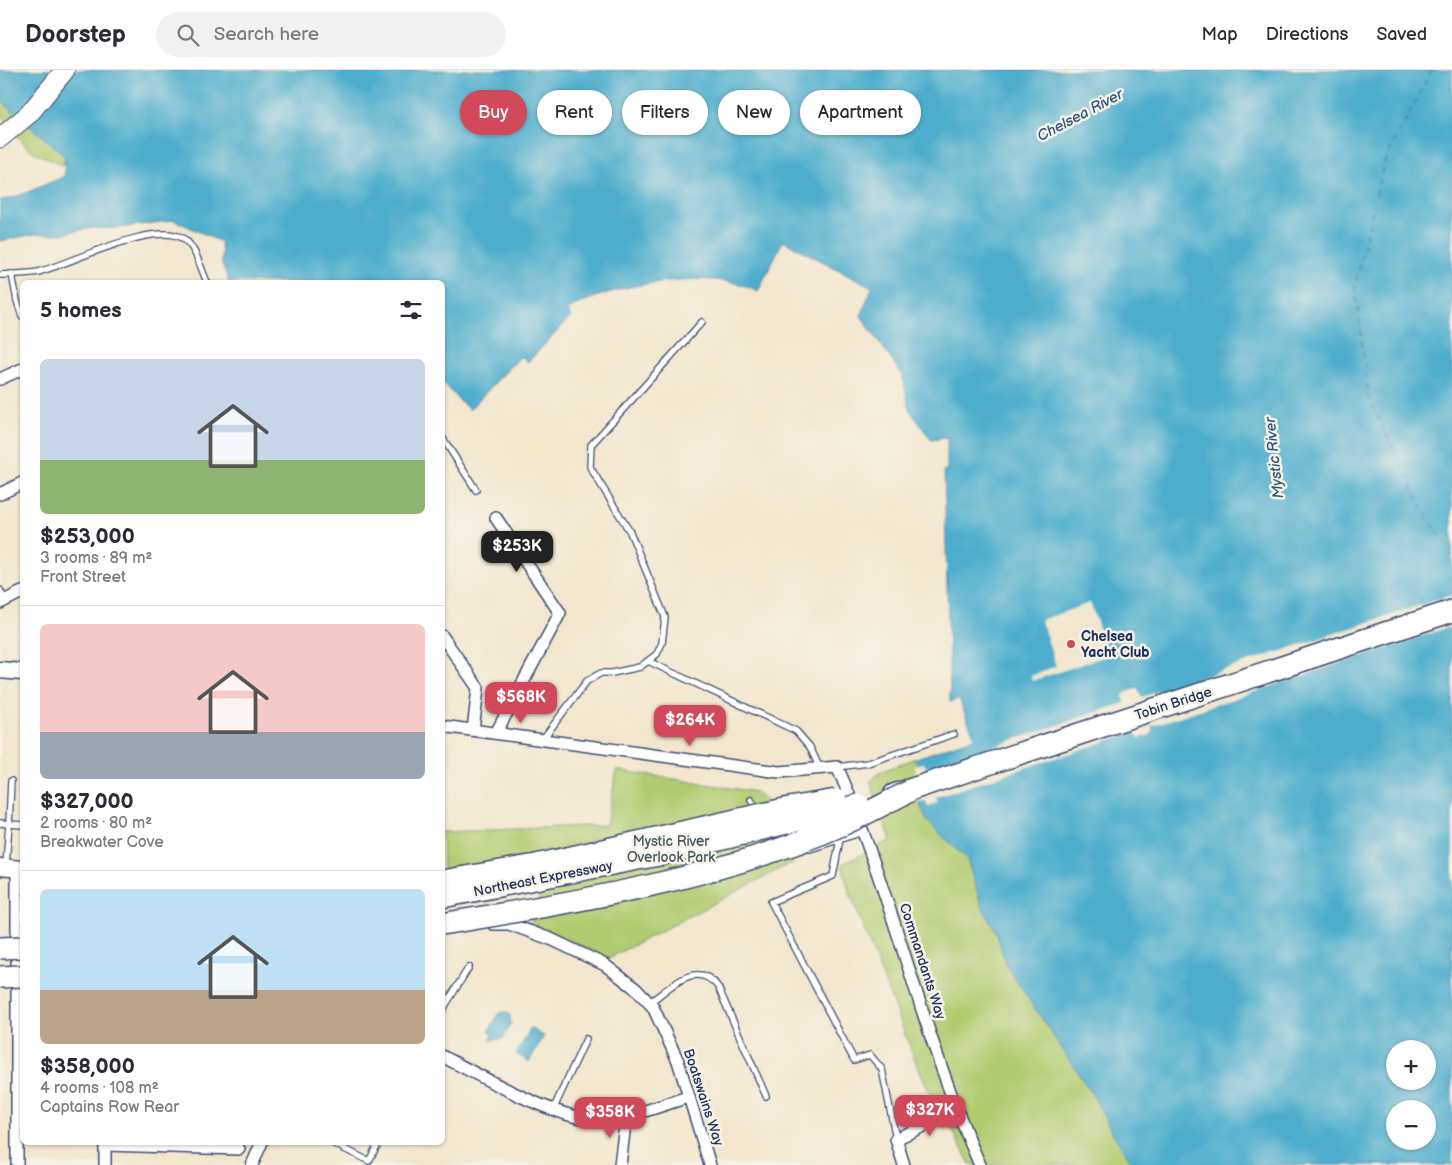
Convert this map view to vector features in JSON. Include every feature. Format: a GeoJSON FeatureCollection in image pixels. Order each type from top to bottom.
{"type":"FeatureCollection","features":[{"type":"Feature","properties":{"kind":"highway","name":"Tobin Bridge"},"geometry":{"type":"LineString","coordinates":[[902,793],[1452,611]]}},
{"type":"Feature","properties":{"kind":"highway"},"geometry":{"type":"LineString","coordinates":[[445,880],[536,865],[807,804],[902,793]]}},
{"type":"Feature","properties":{"kind":"highway"},"geometry":{"type":"LineString","coordinates":[[445,922],[576,900],[721,868],[842,825],[902,793]]}},
{"type":"Feature","properties":{"kind":"highway","name":"Northeast Expressway"},"geometry":{"type":"LineString","coordinates":[[445,896],[565,875],[699,846],[833,813],[902,793]]}},
{"type":"Feature","properties":{"kind":"highway"},"geometry":{"type":"LineString","coordinates":[[0,948],[20,947]]}},
{"type":"Feature","properties":{"kind":"highway"},"geometry":{"type":"LineString","coordinates":[[0,977],[20,976]]}},
{"type":"Feature","properties":{"kind":"main road"},"geometry":{"type":"LineString","coordinates":[[0,138],[30,114],[65,70]]}},
{"type":"Feature","properties":{"kind":"street"},"geometry":{"type":"LineString","coordinates":[[0,379],[20,370]]}},
{"type":"Feature","properties":{"kind":"street"},"geometry":{"type":"LineString","coordinates":[[0,494],[20,484]]}},
{"type":"Feature","properties":{"kind":"street"},"geometry":{"type":"LineString","coordinates":[[496,518],[560,613],[496,733]]}},
{"type":"Feature","properties":{"kind":"street"},"geometry":{"type":"LineString","coordinates":[[2,598],[20,593]]}},
{"type":"Feature","properties":{"kind":"street"},"geometry":{"type":"LineString","coordinates":[[445,640],[478,688],[473,730]]}},
{"type":"Feature","properties":{"kind":"street"},"geometry":{"type":"LineString","coordinates":[[0,670],[20,672]]}},
{"type":"Feature","properties":{"kind":"street"},"geometry":{"type":"LineString","coordinates":[[445,726],[779,772],[837,767]]}},
{"type":"Feature","properties":{"kind":"street","name":"Commandants Way"},"geometry":{"type":"LineString","coordinates":[[837,767],[863,832],[894,919],[944,1076],[980,1165]]}},
{"type":"Feature","properties":{"kind":"street"},"geometry":{"type":"LineString","coordinates":[[11,868],[17,1165]]}},
{"type":"Feature","properties":{"kind":"street","name":"Boatswains Way"},"geometry":{"type":"LineString","coordinates":[[445,923],[509,924],[553,940],[605,965],[636,989],[649,1002],[678,1061],[710,1165]]}},
{"type":"Feature","properties":{"kind":"street"},"geometry":{"type":"LineString","coordinates":[[445,1057],[552,1110],[593,1119],[626,1116],[688,1097]]}},
{"type":"Feature","properties":{"kind":"street"},"geometry":{"type":"LineString","coordinates":[[904,1165],[896,1139],[957,1110]]}},
{"type":"Feature","properties":{"kind":"street"},"geometry":{"type":"LineString","coordinates":[[620,1165],[626,1116]]}},
{"type":"Feature","properties":{"kind":"street"},"geometry":{"type":"LineString","coordinates":[[105,1145],[105,1165]]}},
{"type":"Feature","properties":{"kind":"street"},"geometry":{"type":"LineString","coordinates":[[132,1145],[239,1149]]}},
{"type":"Feature","properties":{"kind":"street"},"geometry":{"type":"LineString","coordinates":[[252,1165],[261,1145]]}},
{"type":"Feature","properties":{"kind":"lane"},"geometry":{"type":"LineString","coordinates":[[0,275],[37,272],[134,238],[172,235],[183,238],[192,248],[205,280]]}},
{"type":"Feature","properties":{"kind":"lane"},"geometry":{"type":"LineString","coordinates":[[12,274],[20,310]]}},
{"type":"Feature","properties":{"kind":"lane"},"geometry":{"type":"LineString","coordinates":[[542,740],[587,681],[601,673],[612,674],[640,667],[656,654],[662,643],[665,617],[630,532],[590,467],[588,458],[591,445],[702,322]]}},
{"type":"Feature","properties":{"kind":"lane"},"geometry":{"type":"LineString","coordinates":[[445,442],[476,490]]}},
{"type":"Feature","properties":{"kind":"lane"},"geometry":{"type":"LineString","coordinates":[[648,660],[796,731],[810,747],[820,769]]}},
{"type":"Feature","properties":{"kind":"lane"},"geometry":{"type":"LineString","coordinates":[[837,767],[868,762],[954,734]]}},
{"type":"Feature","properties":{"kind":"lane"},"geometry":{"type":"LineString","coordinates":[[10,781],[11,868]]}},
{"type":"Feature","properties":{"kind":"lane"},"geometry":{"type":"LineString","coordinates":[[751,800],[770,832],[778,836]]}},
{"type":"Feature","properties":{"kind":"lane"},"geometry":{"type":"LineString","coordinates":[[0,823],[20,825]]}},
{"type":"Feature","properties":{"kind":"lane"},"geometry":{"type":"LineString","coordinates":[[785,839],[809,849],[863,832]]}},
{"type":"Feature","properties":{"kind":"lane"},"geometry":{"type":"LineString","coordinates":[[840,839],[833,876],[771,902],[854,1060],[870,1055],[882,1069],[896,1139]]}},
{"type":"Feature","properties":{"kind":"lane"},"geometry":{"type":"LineString","coordinates":[[445,1006],[469,967]]}},
{"type":"Feature","properties":{"kind":"lane"},"geometry":{"type":"LineString","coordinates":[[649,1002],[688,976],[700,973],[712,978],[718,987],[766,1096]]}},
{"type":"Feature","properties":{"kind":"lane"},"geometry":{"type":"LineString","coordinates":[[552,1110],[586,1039]]}},
{"type":"Feature","properties":{"kind":"lane"},"geometry":{"type":"LineString","coordinates":[[336,1145],[369,1161],[377,1145]]}},
{"type":"Feature","properties":{"kind":"green space"},"geometry":{"type":"Polygon","coordinates":[[[0,98],[7,107],[65,157],[63,166],[33,152],[15,135],[0,113],[0,98]]]}},
{"type":"Feature","properties":{"kind":"green space"},"geometry":{"type":"Polygon","coordinates":[[[913,759],[917,763],[921,807],[927,821],[967,859],[982,906],[997,934],[1006,965],[1091,1092],[1114,1135],[1134,1165],[970,1165],[951,1127],[945,1128],[913,1055],[849,891],[842,864],[891,840],[870,781],[882,771],[913,759]]]}},
{"type":"Feature","properties":{"kind":"green space","name":"Mystic River Overlook Park"},"geometry":{"type":"Polygon","coordinates":[[[617,770],[756,792],[816,850],[609,958],[531,923],[553,853],[445,872],[445,832],[606,825],[617,770]]]}},
{"type":"Feature","properties":{"kind":"water"},"geometry":{"type":"Polygon","coordinates":[[[0,70],[1452,70],[1452,1165],[1134,1165],[1114,1135],[1091,1092],[1006,965],[997,934],[982,906],[967,859],[927,821],[921,807],[917,763],[913,759],[975,738],[959,699],[950,702],[944,470],[947,470],[947,438],[931,440],[909,409],[904,381],[898,369],[861,316],[872,287],[783,241],[758,291],[739,284],[715,280],[689,280],[634,286],[609,293],[567,310],[571,317],[528,362],[521,356],[469,410],[445,386],[445,280],[228,280],[222,265],[221,242],[174,220],[120,228],[92,228],[61,234],[35,234],[0,241],[0,200],[23,194],[64,177],[65,172],[65,157],[15,114],[0,98],[0,70]]]}},
{"type":"Feature","properties":{"kind":"water"},"geometry":{"type":"Polygon","coordinates":[[[506,1012],[510,1015],[511,1023],[503,1039],[490,1040],[492,1035],[489,1031],[499,1013],[506,1012]]]}},
{"type":"Feature","properties":{"kind":"water"},"geometry":{"type":"Polygon","coordinates":[[[531,1028],[544,1036],[529,1062],[516,1054],[531,1028]]]}},
{"type":"Feature","properties":{"kind":"pier"},"geometry":{"type":"Polygon","coordinates":[[[1452,595],[1452,626],[1151,726],[1153,731],[1150,735],[1139,738],[1134,732],[936,797],[937,803],[928,806],[926,801],[919,803],[915,766],[924,763],[926,769],[1125,703],[1123,696],[1125,693],[1137,689],[1142,697],[1452,595]]]}},
{"type":"Feature","properties":{"kind":"pier"},"geometry":{"type":"Polygon","coordinates":[[[1090,603],[1109,655],[1032,681],[1031,676],[1056,666],[1041,620],[1090,603]]]}},
{"type":"Feature","properties":{"kind":"ferry route"},"geometry":{"type":"LineString","coordinates":[[1432,70],[1384,162],[1355,285],[1369,398],[1427,517],[1452,551]]}},
{"type":"Feature","properties":{"kind":"place","name":"Chelsea Yacht Club"},"geometry":{"type":"Point","coordinates":[1071,644]}},
{"type":"Feature","properties":{"kind":"water label","name":"Chelsea River"},"geometry":{"type":"Point","coordinates":[1080,115]}},
{"type":"Feature","properties":{"kind":"water label","name":"Mystic River"},"geometry":{"type":"Point","coordinates":[1274,458]}}]}
